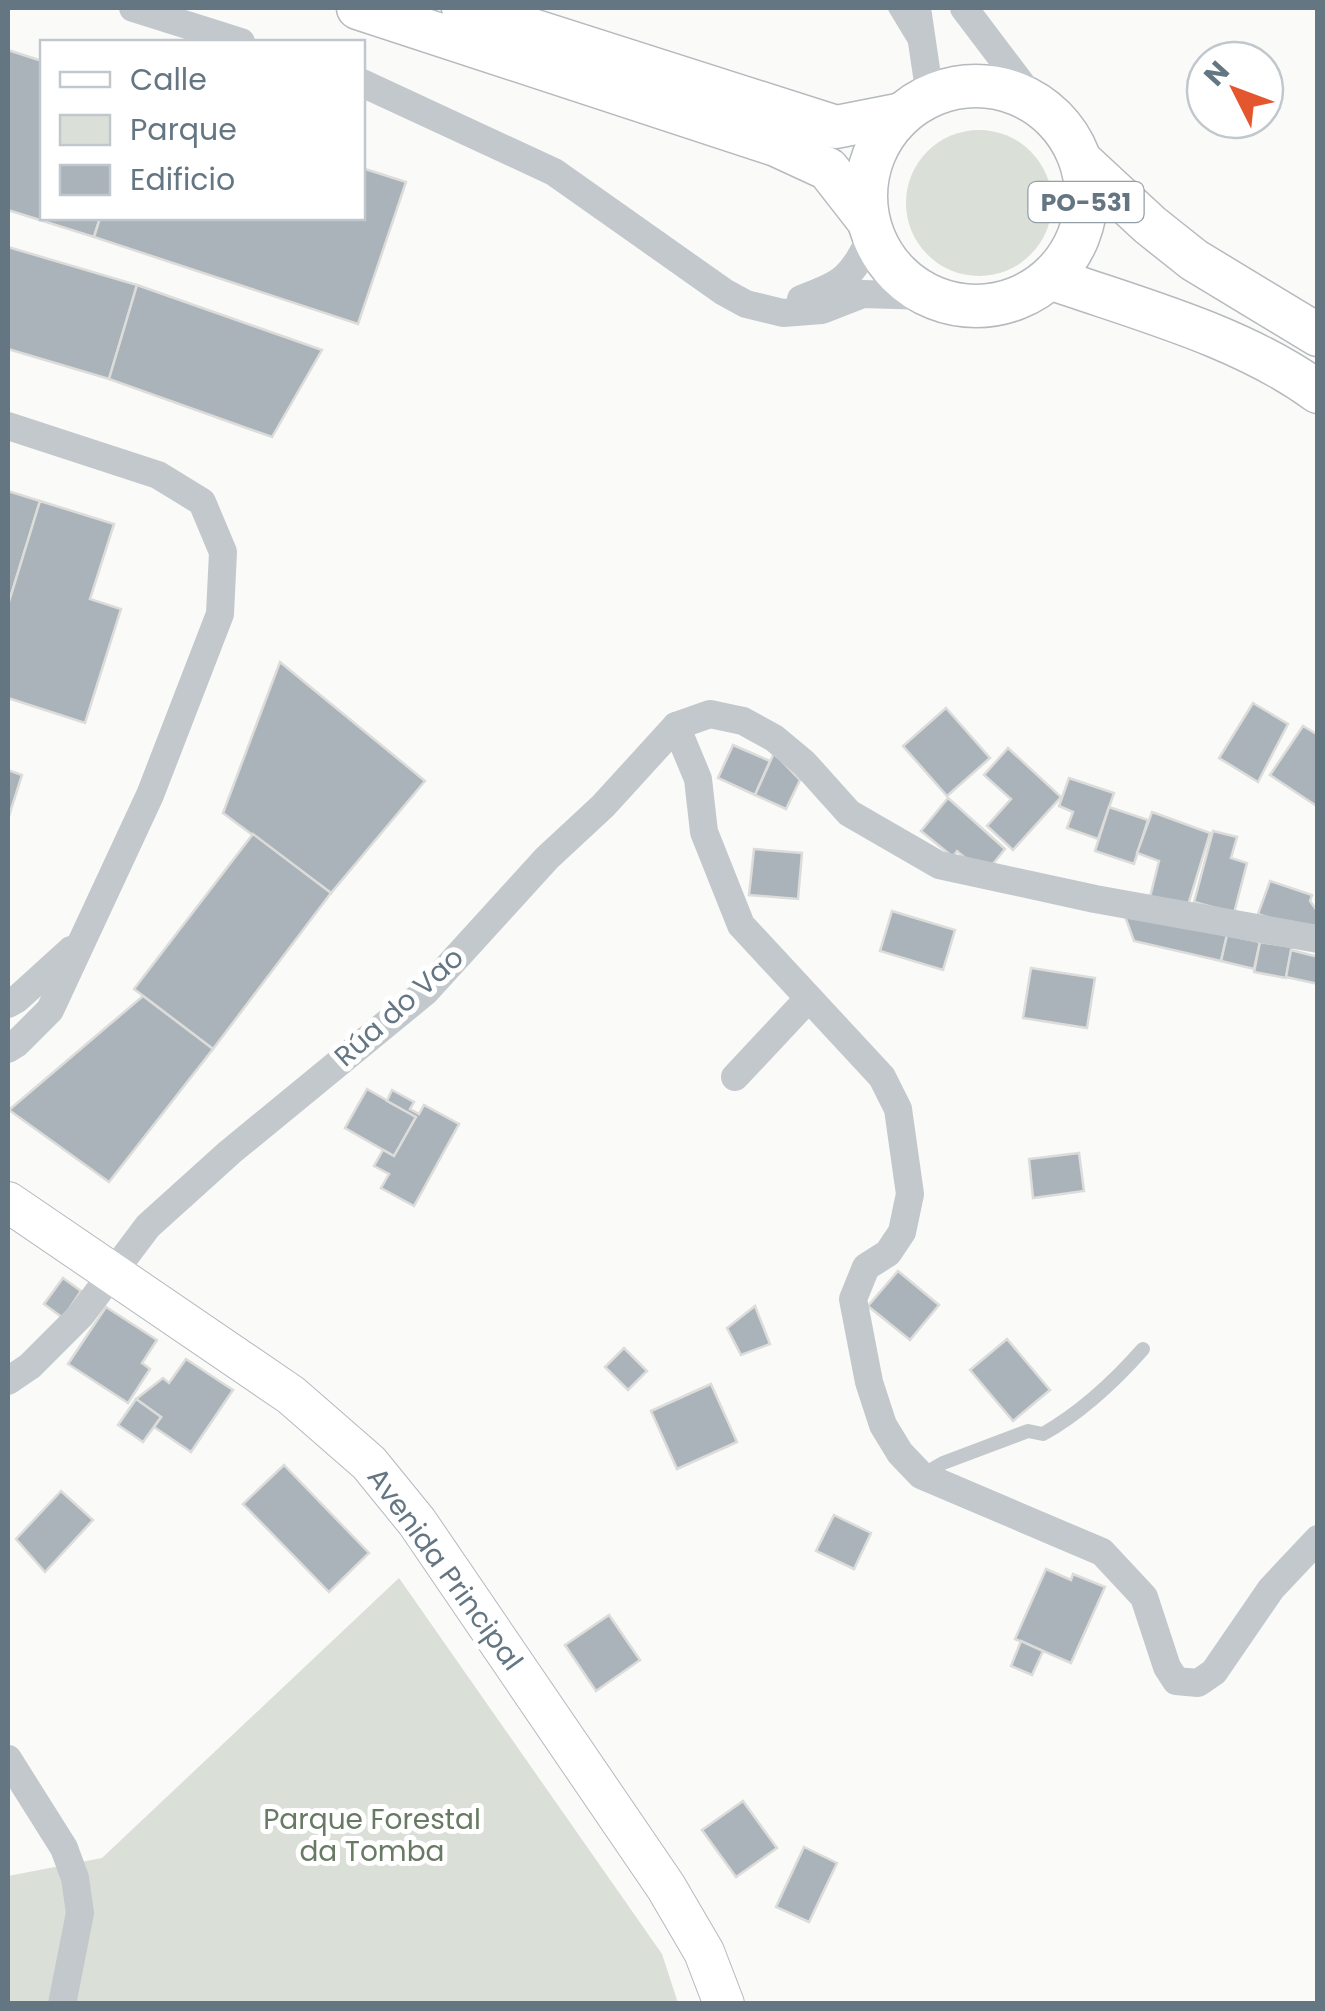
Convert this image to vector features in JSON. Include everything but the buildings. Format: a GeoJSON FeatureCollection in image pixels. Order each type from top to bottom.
{"type":"FeatureCollection","features":[{"type":"Feature","properties":{"kind":"main road","name":"PO-531"},"geometry":{"type":"LineString","coordinates":[[358,8],[776,145],[828,169],[870,228],[885,260],[904,281],[927,296],[958,306],[992,306],[1022,297],[1050,278],[1070,254],[1083,225],[1087,194],[1082,162]]}},
{"type":"Feature","properties":{"kind":"main road","name":"PO-531"},"geometry":{"type":"LineString","coordinates":[[463,8],[836,127],[919,89],[1002,88],[1035,102],[1064,129],[1082,162],[1194,260],[1318,335]]}},
{"type":"Feature","properties":{"kind":"main road"},"geometry":{"type":"LineString","coordinates":[[870,228],[865,190],[870,162],[883,136],[919,89]]}},
{"type":"Feature","properties":{"kind":"main road"},"geometry":{"type":"LineString","coordinates":[[1050,278],[1200,330],[1298,377],[1318,392]]}},
{"type":"Feature","properties":{"kind":"street"},"geometry":{"type":"LineString","coordinates":[[133,8],[235,40]]}},
{"type":"Feature","properties":{"kind":"street"},"geometry":{"type":"LineString","coordinates":[[917,8],[919,89]]}},
{"type":"Feature","properties":{"kind":"street"},"geometry":{"type":"LineString","coordinates":[[964,8],[1035,102]]}},
{"type":"Feature","properties":{"kind":"street"},"geometry":{"type":"LineString","coordinates":[[365,84],[554,172],[724,292],[760,308],[782,312],[822,310],[863,294],[927,296]]}},
{"type":"Feature","properties":{"kind":"street"},"geometry":{"type":"LineString","coordinates":[[760,308],[800,300],[828,289],[854,272],[870,228]]}},
{"type":"Feature","properties":{"kind":"street"},"geometry":{"type":"LineString","coordinates":[[8,426],[158,474],[202,502],[223,552],[220,614],[150,795],[50,1010],[8,1048]]}},
{"type":"Feature","properties":{"kind":"street"},"geometry":{"type":"LineString","coordinates":[[1318,939],[1095,899],[938,865],[849,813],[804,763],[774,738],[743,721],[710,714],[676,726],[698,780],[704,832],[740,925],[882,1076],[898,1109],[910,1194],[902,1232],[888,1253],[866,1267],[853,1300],[869,1382],[883,1426],[900,1453],[921,1475],[1102,1552],[1144,1597],[1166,1668],[1176,1682],[1198,1682],[1214,1672],[1271,1588],[1318,1539]]}},
{"type":"Feature","properties":{"kind":"street","name":"Rúa do Vao"},"geometry":{"type":"LineString","coordinates":[[8,1382],[30,1366],[81,1315],[148,1226],[425,992],[547,858],[603,806],[676,726]]}},
{"type":"Feature","properties":{"kind":"street"},"geometry":{"type":"LineString","coordinates":[[8,1004],[83,939]]}},
{"type":"Feature","properties":{"kind":"street"},"geometry":{"type":"LineString","coordinates":[[735,1078],[808,999]]}},
{"type":"Feature","properties":{"kind":"street","name":"Avenida Principal"},"geometry":{"type":"LineString","coordinates":[[8,1202],[291,1395],[381,1478],[417,1522],[666,1887],[704,1952],[724,2004]]}},
{"type":"Feature","properties":{"kind":"street"},"geometry":{"type":"LineString","coordinates":[[8,1758],[64,1848],[75,1878],[80,1913],[62,2004]]}},
{"type":"Feature","properties":{"kind":"lane"},"geometry":{"type":"LineString","coordinates":[[896,8],[919,89]]}},
{"type":"Feature","properties":{"kind":"lane"},"geometry":{"type":"LineString","coordinates":[[921,1475],[1028,1431],[1043,1434],[1065,1422],[1113,1382],[1143,1348]]}},
{"type":"Feature","properties":{"kind":"green space"},"geometry":{"type":"Polygon","coordinates":[[[979,130],[1007,136],[1030,152],[1046,175],[1052,203],[1046,231],[1030,254],[1007,270],[979,276],[951,270],[928,254],[912,231],[906,203],[912,175],[928,152],[951,136],[979,130]]]}},
{"type":"Feature","properties":{"kind":"green space","name":"Parque Forestal da Tomba"},"geometry":{"type":"Polygon","coordinates":[[[399,1578],[662,1954],[678,2003],[8,2004],[8,1876],[102,1858],[399,1578]]]}}]}
